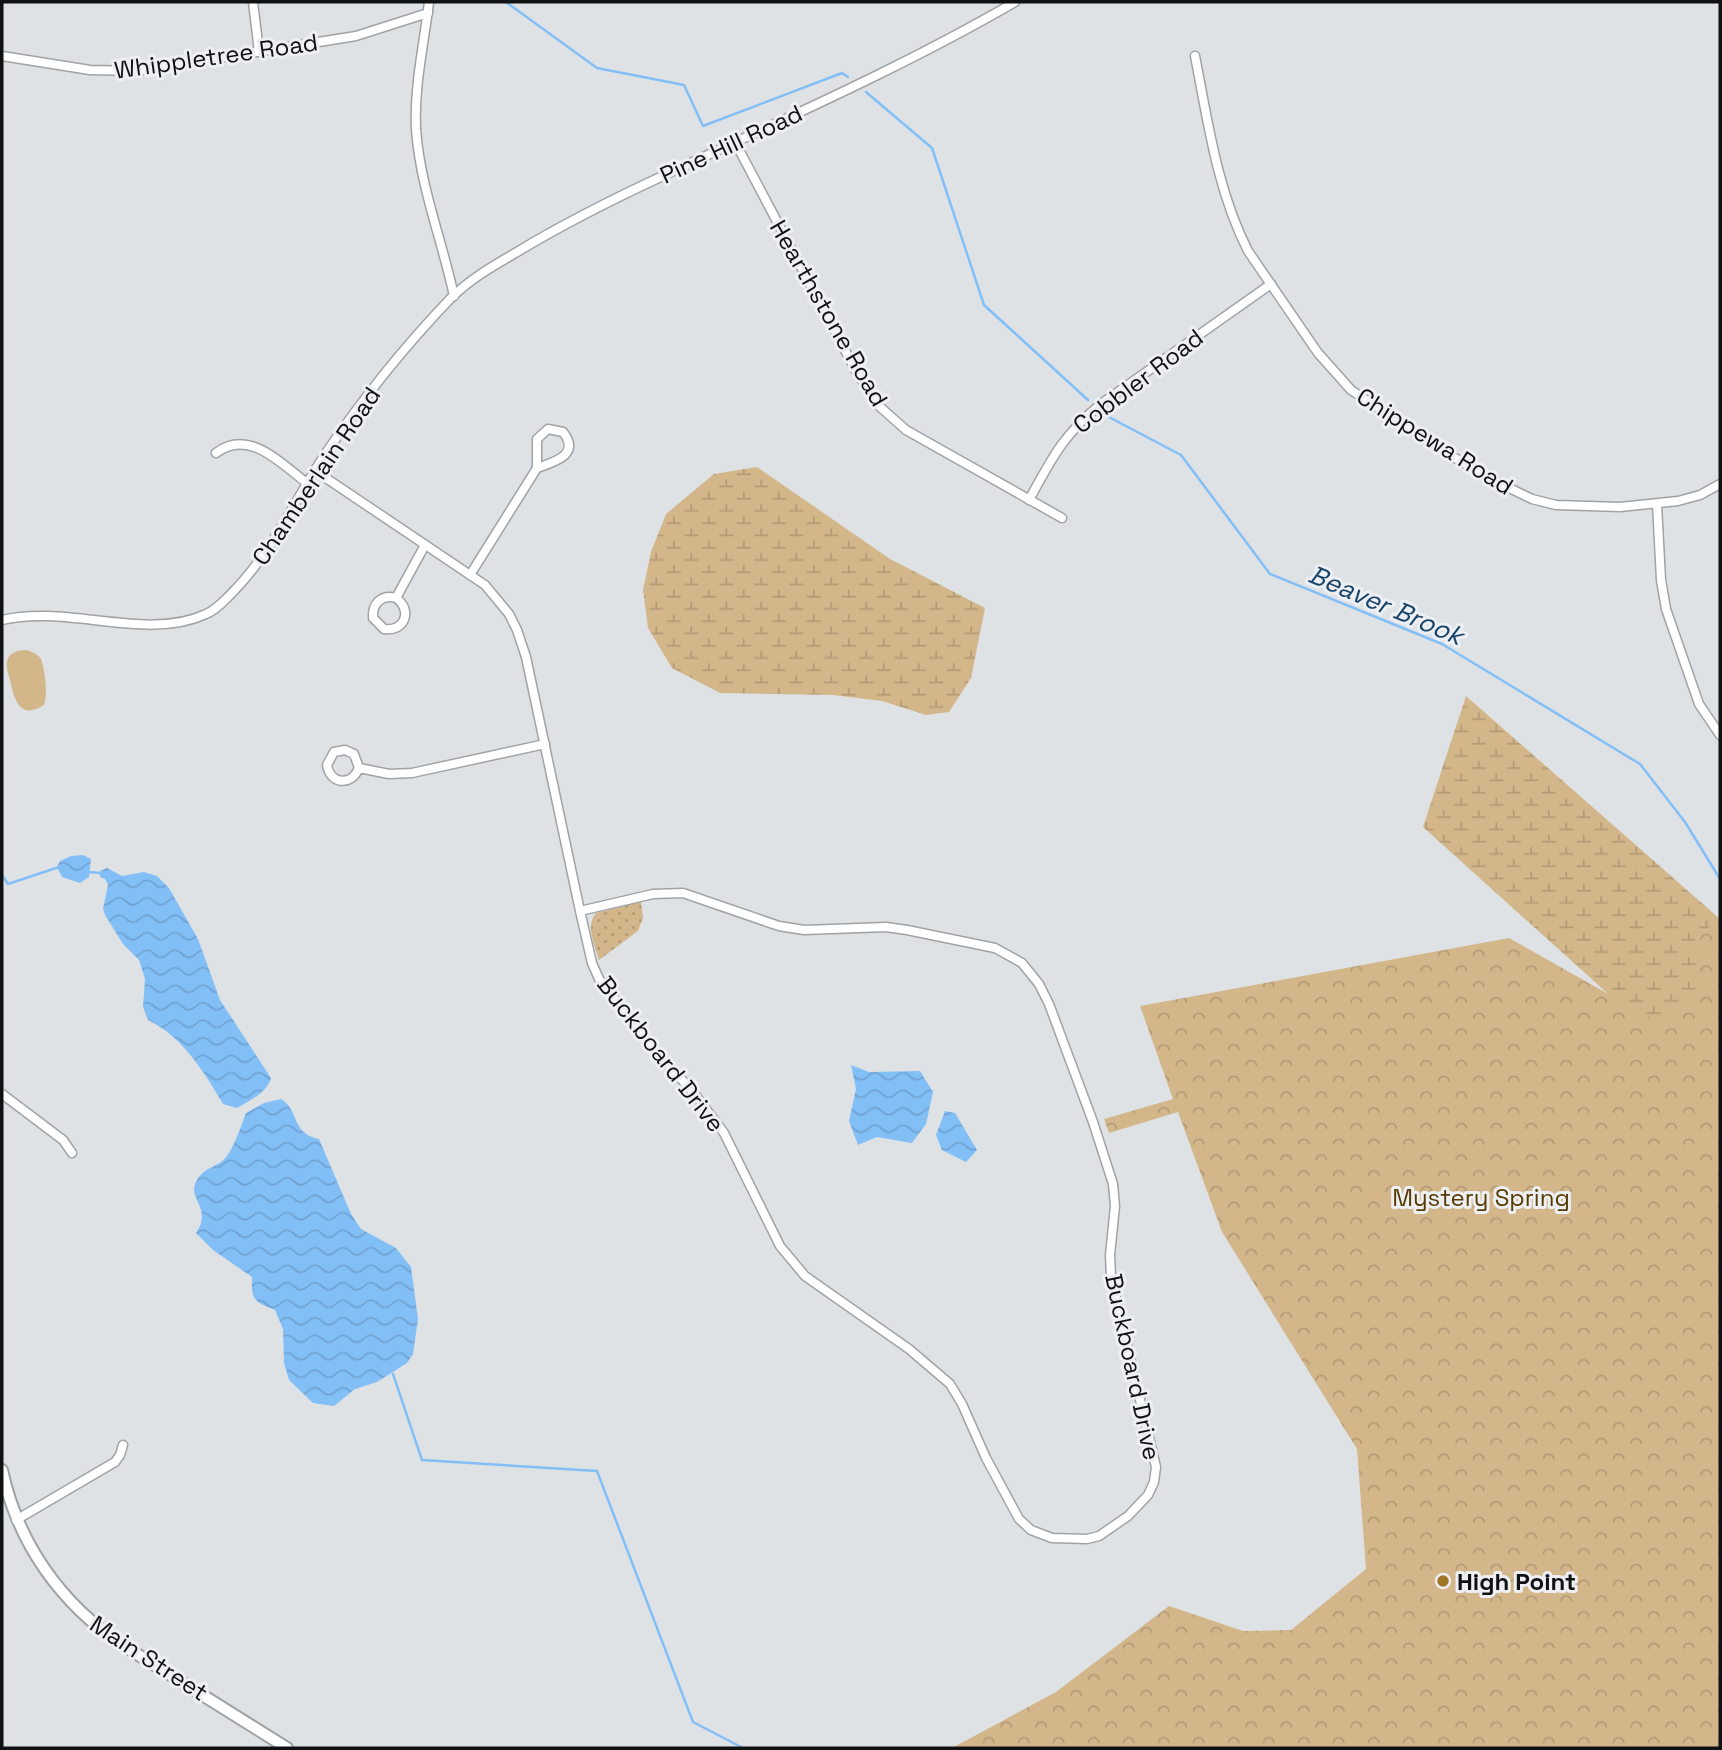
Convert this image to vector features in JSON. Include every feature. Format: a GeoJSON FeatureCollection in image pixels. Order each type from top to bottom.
{"type":"FeatureCollection","features":[{"type":"Feature","properties":{"kind":"main road","name":"Main Street"},"geometry":{"type":"LineString","coordinates":[[2,1470],[16,1520],[41,1567],[60,1592],[99,1630],[287,1748]]}},
{"type":"Feature","properties":{"kind":"street"},"geometry":{"type":"LineString","coordinates":[[253,2],[259,51]]}},
{"type":"Feature","properties":{"kind":"street"},"geometry":{"type":"LineString","coordinates":[[429,2],[416,101],[416,130],[421,168],[453,296]]}},
{"type":"Feature","properties":{"kind":"street","name":"Pine Hill Road"},"geometry":{"type":"LineString","coordinates":[[453,296],[480,275],[608,201],[898,66],[1015,2]]}},
{"type":"Feature","properties":{"kind":"street","name":"Whippletree Road"},"geometry":{"type":"LineString","coordinates":[[2,56],[117,72],[182,66],[356,36],[428,13]]}},
{"type":"Feature","properties":{"kind":"street","name":"Chippewa Road"},"geometry":{"type":"LineString","coordinates":[[1195,56],[1216,159],[1232,216],[1248,251],[1328,367],[1351,390],[1448,454],[1532,499],[1556,505],[1609,507],[1657,504],[1700,495],[1720,484]]}},
{"type":"Feature","properties":{"kind":"street","name":"Hearthstone Road"},"geometry":{"type":"LineString","coordinates":[[735,142],[851,361],[879,406],[906,430],[1062,518]]}},
{"type":"Feature","properties":{"kind":"street","name":"Cobbler Road"},"geometry":{"type":"LineString","coordinates":[[1029,500],[1062,442],[1081,421],[1271,284]]}},
{"type":"Feature","properties":{"kind":"street","name":"Chamberlain Road"},"geometry":{"type":"LineString","coordinates":[[2,620],[26,615],[63,615],[159,625],[187,621],[216,609],[261,562],[314,470],[365,400],[453,296]]}},
{"type":"Feature","properties":{"kind":"street"},"geometry":{"type":"LineString","coordinates":[[470,575],[537,468],[536,444],[539,434],[548,429],[563,432],[568,441],[567,452],[559,460],[537,468]]}},
{"type":"Feature","properties":{"kind":"street"},"geometry":{"type":"LineString","coordinates":[[216,453],[230,444],[251,445],[261,449],[307,483]]}},
{"type":"Feature","properties":{"kind":"street","name":"Buckboard Drive"},"geometry":{"type":"LineString","coordinates":[[314,470],[470,575],[495,596],[509,614],[526,657],[580,911],[592,963],[599,979],[651,1046],[693,1091],[724,1133],[780,1246],[805,1276],[909,1349],[950,1384],[1019,1519],[1031,1530],[1052,1538],[1099,1536],[1128,1516],[1149,1495],[1156,1466],[1111,1276],[1114,1184],[1049,1004],[1031,973],[1009,955],[970,941],[886,927],[812,930],[779,926],[683,893],[653,894],[580,911]]}},
{"type":"Feature","properties":{"kind":"street"},"geometry":{"type":"LineString","coordinates":[[1657,504],[1661,580],[1666,609],[1699,704],[1720,735]]}},
{"type":"Feature","properties":{"kind":"street"},"geometry":{"type":"LineString","coordinates":[[396,598],[425,545]]}},
{"type":"Feature","properties":{"kind":"street"},"geometry":{"type":"LineString","coordinates":[[396,598],[404,606],[406,617],[395,629],[379,627],[373,618],[374,607],[381,599],[396,598]]}},
{"type":"Feature","properties":{"kind":"street"},"geometry":{"type":"LineString","coordinates":[[359,768],[389,774],[412,773],[545,744]]}},
{"type":"Feature","properties":{"kind":"street"},"geometry":{"type":"LineString","coordinates":[[345,750],[357,758],[359,768],[349,781],[338,781],[330,775],[327,765],[334,752],[345,750]]}},
{"type":"Feature","properties":{"kind":"street"},"geometry":{"type":"LineString","coordinates":[[2,1094],[63,1140],[72,1153]]}},
{"type":"Feature","properties":{"kind":"street"},"geometry":{"type":"LineString","coordinates":[[16,1520],[115,1462],[123,1445]]}},
{"type":"Feature","properties":{"kind":"green space"},"geometry":{"type":"Polygon","coordinates":[[[757,467],[890,559],[985,608],[971,678],[949,712],[926,715],[882,701],[833,695],[720,693],[672,668],[648,628],[643,590],[651,552],[666,514],[714,474],[757,467]]]}},
{"type":"Feature","properties":{"kind":"green space"},"geometry":{"type":"Polygon","coordinates":[[[27,650],[41,659],[46,689],[44,705],[29,710],[23,709],[16,700],[7,666],[8,658],[12,654],[27,650]]]}},
{"type":"Feature","properties":{"kind":"green space"},"geometry":{"type":"Polygon","coordinates":[[[1466,696],[1720,919],[1720,1292],[1708,1084],[1423,827],[1466,696]]]}},
{"type":"Feature","properties":{"kind":"green space"},"geometry":{"type":"Polygon","coordinates":[[[641,902],[643,918],[638,931],[599,960],[591,930],[596,913],[641,902]]]}},
{"type":"Feature","properties":{"kind":"green space","name":"Mystery Spring"},"geometry":{"type":"Polygon","coordinates":[[[1720,919],[1720,1748],[952,1748],[1056,1692],[1169,1606],[1243,1631],[1291,1630],[1366,1569],[1357,1449],[1222,1232],[1178,1112],[1109,1133],[1104,1119],[1173,1099],[1140,1006],[1509,938],[1658,1022],[1698,987],[1695,938],[1720,919]]]}},
{"type":"Feature","properties":{"kind":"water"},"geometry":{"type":"Polygon","coordinates":[[[83,855],[91,859],[89,877],[80,883],[62,877],[57,867],[60,861],[83,855]]]}},
{"type":"Feature","properties":{"kind":"water"},"geometry":{"type":"Polygon","coordinates":[[[107,868],[122,876],[144,872],[157,876],[169,888],[198,939],[220,1000],[271,1078],[262,1092],[237,1108],[223,1104],[182,1045],[148,1020],[143,1007],[145,979],[139,960],[123,944],[103,909],[108,885],[105,879],[100,877],[100,871],[107,868]]]}},
{"type":"Feature","properties":{"kind":"water"},"geometry":{"type":"Polygon","coordinates":[[[851,1065],[869,1072],[920,1071],[933,1092],[926,1124],[912,1143],[877,1137],[858,1145],[849,1121],[856,1089],[851,1065]]]}},
{"type":"Feature","properties":{"kind":"water"},"geometry":{"type":"Polygon","coordinates":[[[281,1099],[291,1109],[299,1127],[319,1139],[351,1214],[361,1229],[396,1248],[411,1267],[418,1319],[413,1354],[407,1363],[377,1382],[355,1389],[334,1406],[313,1403],[289,1380],[284,1363],[283,1329],[275,1310],[255,1299],[252,1277],[213,1250],[196,1233],[202,1217],[194,1188],[198,1178],[229,1153],[246,1113],[264,1103],[281,1099]]]}},
{"type":"Feature","properties":{"kind":"water"},"geometry":{"type":"Polygon","coordinates":[[[945,1111],[955,1113],[977,1150],[966,1162],[942,1150],[936,1135],[945,1111]]]}},
{"type":"Feature","properties":{"kind":"waterway","name":"Beaver Brook"},"geometry":{"type":"LineString","coordinates":[[506,2],[597,68],[684,85],[703,126],[842,73],[848,77]]}},
{"type":"Feature","properties":{"kind":"waterway","name":"Beaver Brook"},"geometry":{"type":"LineString","coordinates":[[866,92],[932,148],[984,305],[1088,400]]}},
{"type":"Feature","properties":{"kind":"waterway","name":"Beaver Brook"},"geometry":{"type":"LineString","coordinates":[[1105,415],[1181,455],[1270,574],[1442,644],[1640,764],[1685,822],[1720,879]]}},
{"type":"Feature","properties":{"kind":"waterway"},"geometry":{"type":"LineString","coordinates":[[2,875],[8,884],[61,868]]}},
{"type":"Feature","properties":{"kind":"waterway"},"geometry":{"type":"LineString","coordinates":[[89,872],[100,873]]}},
{"type":"Feature","properties":{"kind":"waterway"},"geometry":{"type":"LineString","coordinates":[[393,1374],[422,1460],[597,1471],[693,1722],[743,1748]]}},
{"type":"Feature","properties":{"kind":"place","name":"High Point"},"geometry":{"type":"Point","coordinates":[1443,1581]}}]}
